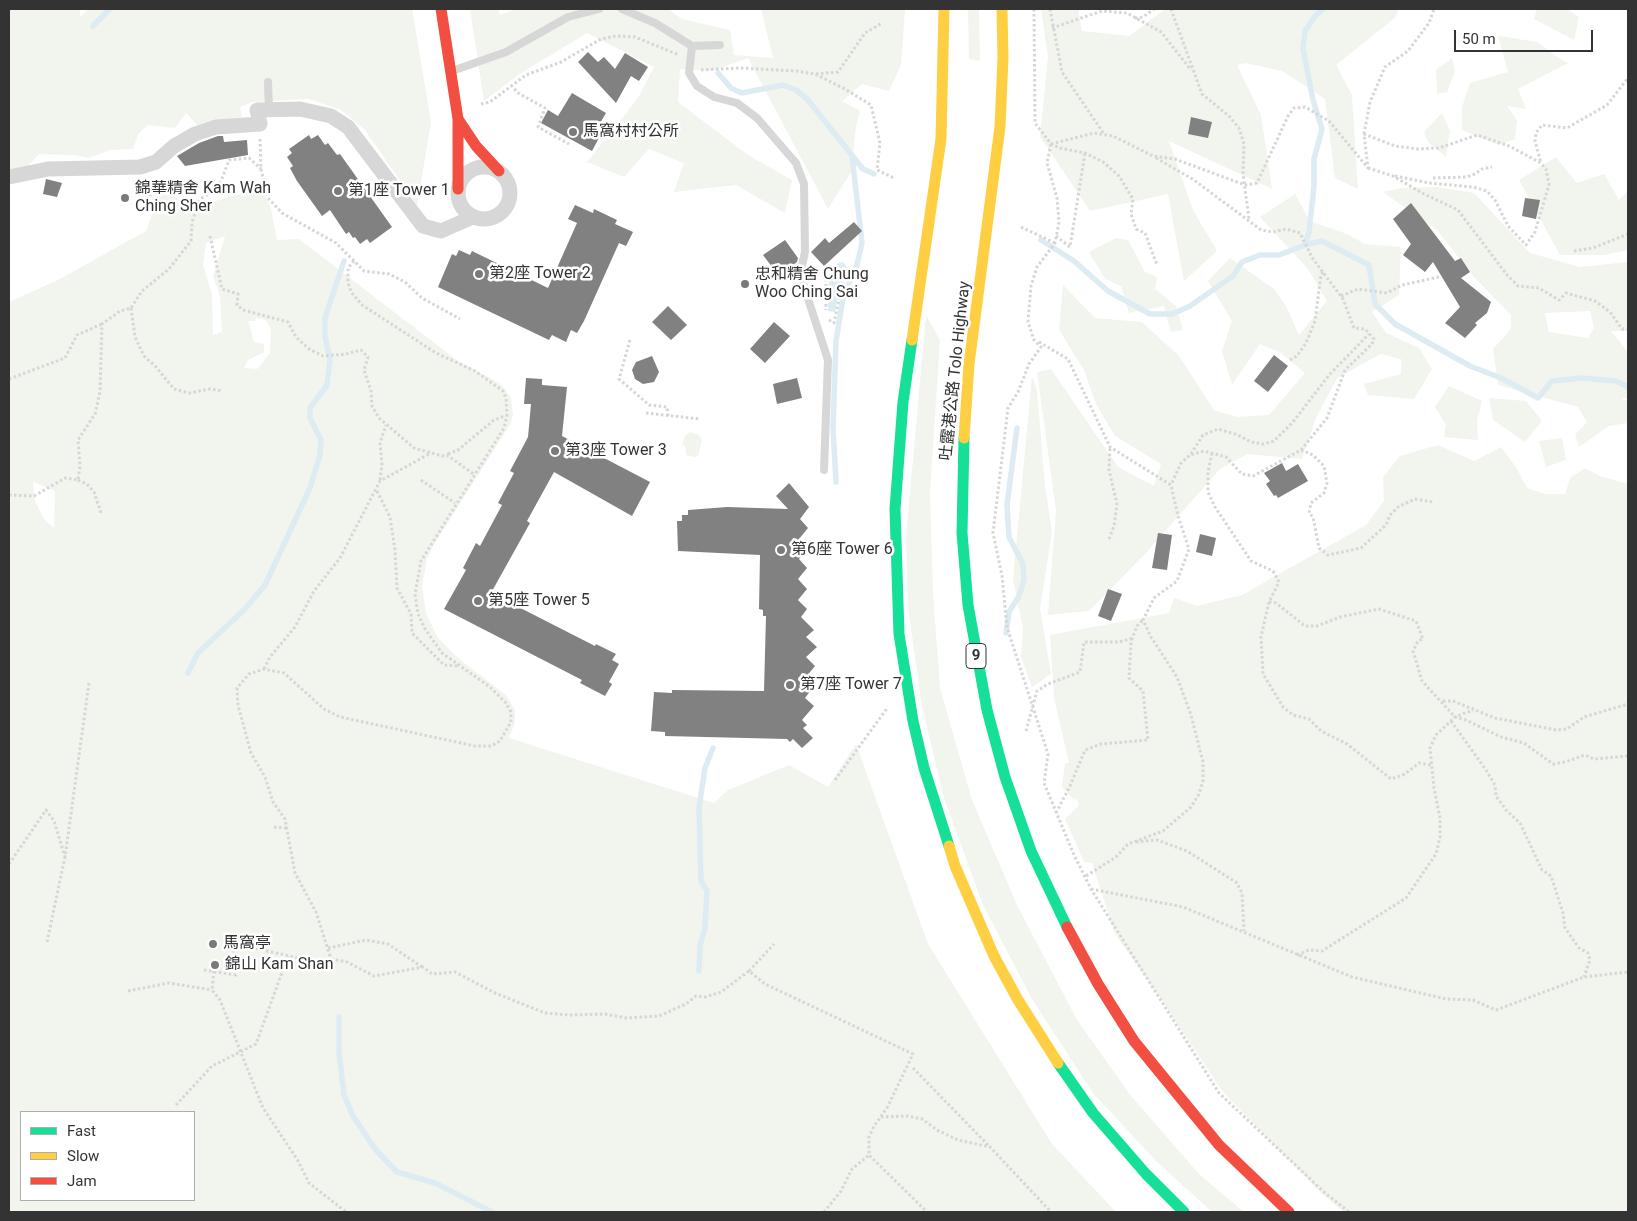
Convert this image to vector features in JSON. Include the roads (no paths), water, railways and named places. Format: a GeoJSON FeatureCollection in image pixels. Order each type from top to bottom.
{"type":"FeatureCollection","features":[{"type":"Feature","properties":{"kind":"main road"},"geometry":{"type":"LineString","coordinates":[[441,9],[458,119],[458,189]]}},
{"type":"Feature","properties":{"kind":"main road"},"geometry":{"type":"LineString","coordinates":[[944,9],[944,82],[941,139],[903,402],[895,508],[899,626],[913,721],[926,776],[955,866],[990,947],[1018,1000],[1062,1070],[1094,1113],[1146,1174],[1184,1212]]}},
{"type":"Feature","properties":{"kind":"main road","name":"吐露港公路 Tolo Highway"},"geometry":{"type":"LineString","coordinates":[[1002,9],[1003,66],[1000,127],[968,372],[962,464],[962,534],[967,596],[986,710],[1005,777],[1031,851],[1064,922],[1098,984],[1134,1041],[1197,1120],[1218,1145],[1289,1212]]}},
{"type":"Feature","properties":{"kind":"main road"},"geometry":{"type":"LineString","coordinates":[[458,119],[476,146],[499,171]]}},
{"type":"Feature","properties":{"kind":"street"},"geometry":{"type":"LineString","coordinates":[[9,177],[48,169],[140,168],[156,162],[174,146],[195,134],[216,127],[260,124],[257,110],[311,110],[331,116],[344,124],[355,135],[419,221],[428,229],[440,231],[473,217]]}},
{"type":"Feature","properties":{"kind":"street"},"geometry":{"type":"LineString","coordinates":[[482,166],[499,171],[510,184],[510,202],[499,216],[482,220],[473,217],[461,206],[458,189],[466,174],[482,166]]}},
{"type":"Feature","properties":{"kind":"lane"},"geometry":{"type":"LineString","coordinates":[[451,71],[506,52],[568,17],[599,9]]}},
{"type":"Feature","properties":{"kind":"lane"},"geometry":{"type":"LineString","coordinates":[[622,9],[655,23],[692,46],[720,45]]}},
{"type":"Feature","properties":{"kind":"lane"},"geometry":{"type":"LineString","coordinates":[[692,46],[690,73],[701,89],[714,97],[737,103],[757,118],[796,164],[804,184],[805,252],[800,274],[828,360],[824,470]]}},
{"type":"Feature","properties":{"kind":"lane"},"geometry":{"type":"LineString","coordinates":[[268,82],[269,110]]}},
{"type":"Feature","properties":{"kind":"waterway"},"geometry":{"type":"LineString","coordinates":[[93,26],[110,9]]}},
{"type":"Feature","properties":{"kind":"waterway"},"geometry":{"type":"LineString","coordinates":[[1305,245],[1309,232],[1314,186],[1314,159],[1322,129],[1313,100],[1303,48],[1305,31],[1315,16],[1323,9]]}},
{"type":"Feature","properties":{"kind":"waterway"},"geometry":{"type":"LineString","coordinates":[[718,73],[731,88],[742,93],[783,85],[796,90],[807,99],[863,169],[874,174]]}},
{"type":"Feature","properties":{"kind":"waterway"},"geometry":{"type":"LineString","coordinates":[[836,482],[833,428],[836,341],[843,298],[857,265],[862,243],[852,156]]}},
{"type":"Feature","properties":{"kind":"waterway"},"geometry":{"type":"LineString","coordinates":[[1041,240],[1074,261],[1108,291],[1150,314],[1172,314],[1190,306],[1233,276],[1242,262],[1260,255],[1279,255],[1322,241],[1369,265],[1375,304],[1395,324],[1470,366],[1501,378],[1538,398],[1552,381],[1582,378],[1616,381],[1628,387]]}},
{"type":"Feature","properties":{"kind":"waterway"},"geometry":{"type":"LineString","coordinates":[[188,673],[198,653],[245,609],[265,585],[310,488],[320,455],[321,440],[310,418],[310,408],[327,385],[330,360],[325,336],[325,318],[344,261]]}},
{"type":"Feature","properties":{"kind":"waterway"},"geometry":{"type":"LineString","coordinates":[[1006,633],[1009,612],[1019,596],[1024,580],[1023,564],[1009,537],[1007,505],[1017,428]]}},
{"type":"Feature","properties":{"kind":"waterway"},"geometry":{"type":"LineString","coordinates":[[699,971],[700,945],[705,928],[707,891],[701,881],[699,808],[705,768],[713,748]]}},
{"type":"Feature","properties":{"kind":"waterway"},"geometry":{"type":"LineString","coordinates":[[339,1017],[339,1053],[344,1095],[353,1116],[375,1149],[397,1172],[435,1183],[492,1212]]}},
{"type":"Feature","properties":{"kind":"place","name":"馬窩村村公所"},"geometry":{"type":"Point","coordinates":[573,132]}},
{"type":"Feature","properties":{"kind":"place","name":"第1座 Tower 1"},"geometry":{"type":"Point","coordinates":[338,191]}},
{"type":"Feature","properties":{"kind":"place","name":"錦華精舍 Kam Wah Ching Sher"},"geometry":{"type":"Point","coordinates":[125,198]}},
{"type":"Feature","properties":{"kind":"place","name":"第2座 Tower 2"},"geometry":{"type":"Point","coordinates":[479,274]}},
{"type":"Feature","properties":{"kind":"place","name":"忠和精舍 Chung Woo Ching Sai"},"geometry":{"type":"Point","coordinates":[745,284]}},
{"type":"Feature","properties":{"kind":"place","name":"第3座 Tower 3"},"geometry":{"type":"Point","coordinates":[555,451]}},
{"type":"Feature","properties":{"kind":"place","name":"第6座 Tower 6"},"geometry":{"type":"Point","coordinates":[781,550]}},
{"type":"Feature","properties":{"kind":"place","name":"第5座 Tower 5"},"geometry":{"type":"Point","coordinates":[478,601]}},
{"type":"Feature","properties":{"kind":"place","name":"第7座 Tower 7"},"geometry":{"type":"Point","coordinates":[790,685]}},
{"type":"Feature","properties":{"kind":"place","name":"馬窩亭"},"geometry":{"type":"Point","coordinates":[213,944]}},
{"type":"Feature","properties":{"kind":"place","name":"錦山 Kam Shan"},"geometry":{"type":"Point","coordinates":[215,965]}}]}
